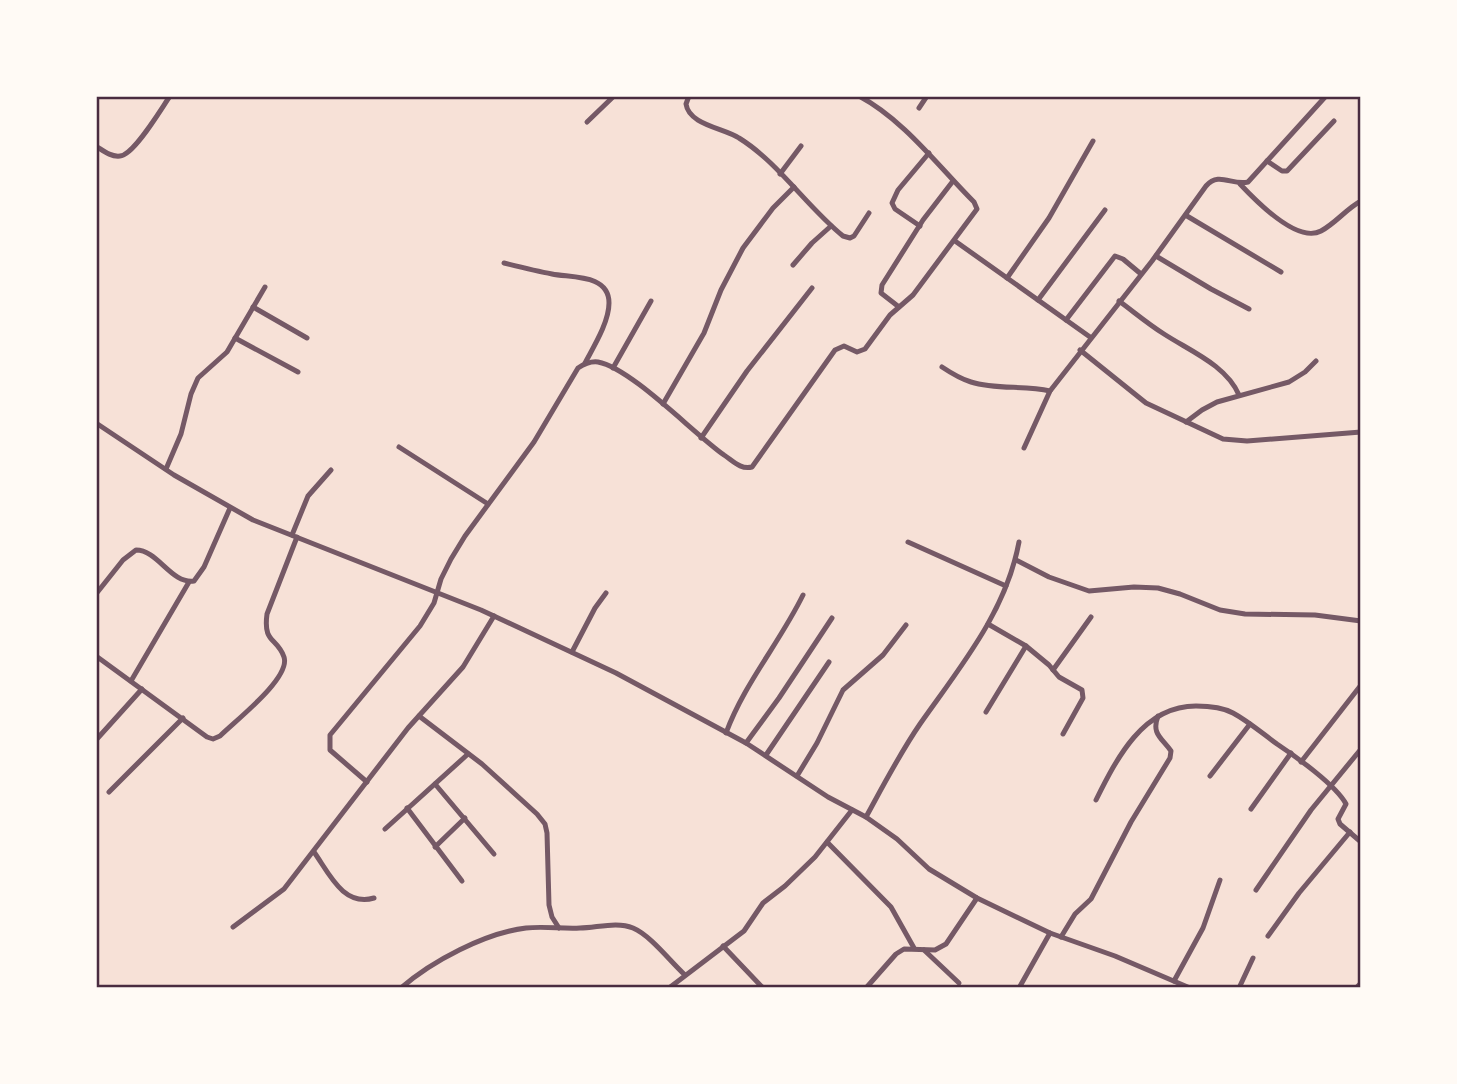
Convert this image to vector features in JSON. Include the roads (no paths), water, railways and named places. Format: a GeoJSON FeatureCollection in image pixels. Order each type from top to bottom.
{"type":"FeatureCollection","features":[{"type":"Feature","properties":{"kind":"street"},"geometry":{"type":"LineString","coordinates":[[99,148],[108,154],[125,154],[170,96]]}},
{"type":"Feature","properties":{"kind":"street"},"geometry":{"type":"LineString","coordinates":[[587,122],[614,96]]}},
{"type":"Feature","properties":{"kind":"street"},"geometry":{"type":"LineString","coordinates":[[689,96],[686,103],[690,113],[740,138],[843,236],[850,238],[869,213]]}},
{"type":"Feature","properties":{"kind":"street"},"geometry":{"type":"LineString","coordinates":[[585,363],[596,362],[613,368],[663,404],[701,438],[741,467],[752,467],[835,350],[844,346],[857,352],[865,349],[890,316],[913,295],[977,209],[974,202],[929,153],[889,115],[859,96]]}},
{"type":"Feature","properties":{"kind":"street"},"geometry":{"type":"LineString","coordinates":[[919,108],[927,96]]}},
{"type":"Feature","properties":{"kind":"street"},"geometry":{"type":"LineString","coordinates":[[1024,448],[1050,391],[1187,216],[1210,182],[1219,178],[1240,184],[1248,182],[1326,96]]}},
{"type":"Feature","properties":{"kind":"street"},"geometry":{"type":"LineString","coordinates":[[1267,161],[1282,171],[1287,171],[1334,121]]}},
{"type":"Feature","properties":{"kind":"street"},"geometry":{"type":"LineString","coordinates":[[1007,278],[1049,218],[1093,141]]}},
{"type":"Feature","properties":{"kind":"street"},"geometry":{"type":"LineString","coordinates":[[780,174],[800,146]]}},
{"type":"Feature","properties":{"kind":"street"},"geometry":{"type":"LineString","coordinates":[[920,226],[895,209],[892,203],[898,190],[929,153]]}},
{"type":"Feature","properties":{"kind":"street"},"geometry":{"type":"LineString","coordinates":[[899,307],[881,293],[880,289],[920,226],[953,181]]}},
{"type":"Feature","properties":{"kind":"street"},"geometry":{"type":"LineString","coordinates":[[1240,184],[1258,203],[1293,229],[1311,234],[1321,231],[1346,209],[1361,201]]}},
{"type":"Feature","properties":{"kind":"street"},"geometry":{"type":"LineString","coordinates":[[663,404],[704,333],[721,289],[743,248],[773,208],[794,187]]}},
{"type":"Feature","properties":{"kind":"street"},"geometry":{"type":"LineString","coordinates":[[1038,300],[1105,210]]}},
{"type":"Feature","properties":{"kind":"street"},"geometry":{"type":"LineString","coordinates":[[1187,216],[1282,272]]}},
{"type":"Feature","properties":{"kind":"street"},"geometry":{"type":"LineString","coordinates":[[793,265],[831,226]]}},
{"type":"Feature","properties":{"kind":"street"},"geometry":{"type":"LineString","coordinates":[[955,241],[1090,337]]}},
{"type":"Feature","properties":{"kind":"street"},"geometry":{"type":"LineString","coordinates":[[1066,320],[1115,256],[1141,274]]}},
{"type":"Feature","properties":{"kind":"street"},"geometry":{"type":"LineString","coordinates":[[1156,256],[1250,309]]}},
{"type":"Feature","properties":{"kind":"street"},"geometry":{"type":"LineString","coordinates":[[367,782],[330,750],[330,736],[420,626],[434,603],[451,559],[534,442],[571,376],[585,363],[608,310],[608,295],[604,288],[582,277],[551,274],[504,263]]}},
{"type":"Feature","properties":{"kind":"street"},"geometry":{"type":"LineString","coordinates":[[166,469],[181,434],[198,378],[210,365],[223,357],[265,287]]}},
{"type":"Feature","properties":{"kind":"street"},"geometry":{"type":"LineString","coordinates":[[701,438],[747,371],[812,288]]}},
{"type":"Feature","properties":{"kind":"street"},"geometry":{"type":"LineString","coordinates":[[613,368],[651,301]]}},
{"type":"Feature","properties":{"kind":"street"},"geometry":{"type":"LineString","coordinates":[[1119,301],[1223,372],[1235,384],[1239,395]]}},
{"type":"Feature","properties":{"kind":"street"},"geometry":{"type":"LineString","coordinates":[[253,307],[307,338]]}},
{"type":"Feature","properties":{"kind":"street"},"geometry":{"type":"LineString","coordinates":[[235,338],[298,372]]}},
{"type":"Feature","properties":{"kind":"street"},"geometry":{"type":"LineString","coordinates":[[1080,350],[1146,403],[1214,435],[1234,441],[1361,432]]}},
{"type":"Feature","properties":{"kind":"street"},"geometry":{"type":"LineString","coordinates":[[1186,422],[1217,402],[1289,382],[1316,361]]}},
{"type":"Feature","properties":{"kind":"street"},"geometry":{"type":"LineString","coordinates":[[942,367],[970,382],[1050,391]]}},
{"type":"Feature","properties":{"kind":"street"},"geometry":{"type":"LineString","coordinates":[[96,423],[230,508],[494,616],[572,652],[746,743],[866,817],[897,839],[929,869],[977,898],[1050,933],[1187,987]]}},
{"type":"Feature","properties":{"kind":"street"},"geometry":{"type":"LineString","coordinates":[[399,447],[488,505]]}},
{"type":"Feature","properties":{"kind":"street"},"geometry":{"type":"LineString","coordinates":[[96,656],[199,732],[214,739],[220,736],[281,676],[285,659],[268,635],[265,626],[267,614],[308,496],[331,470]]}},
{"type":"Feature","properties":{"kind":"street"},"geometry":{"type":"LineString","coordinates":[[131,681],[189,582],[200,576],[230,508]]}},
{"type":"Feature","properties":{"kind":"street"},"geometry":{"type":"LineString","coordinates":[[908,542],[1006,586]]}},
{"type":"Feature","properties":{"kind":"street"},"geometry":{"type":"LineString","coordinates":[[866,817],[911,739],[988,624],[1016,560],[1019,542]]}},
{"type":"Feature","properties":{"kind":"street"},"geometry":{"type":"LineString","coordinates":[[96,594],[123,560],[136,550],[149,553],[189,582]]}},
{"type":"Feature","properties":{"kind":"street"},"geometry":{"type":"LineString","coordinates":[[1016,560],[1049,577],[1089,592],[1134,587],[1158,588],[1220,610],[1245,614],[1315,615],[1361,621]]}},
{"type":"Feature","properties":{"kind":"street"},"geometry":{"type":"LineString","coordinates":[[96,580],[103,585]]}},
{"type":"Feature","properties":{"kind":"street"},"geometry":{"type":"LineString","coordinates":[[572,652],[606,593]]}},
{"type":"Feature","properties":{"kind":"street"},"geometry":{"type":"LineString","coordinates":[[726,733],[743,695],[779,640],[803,595]]}},
{"type":"Feature","properties":{"kind":"street"},"geometry":{"type":"LineString","coordinates":[[233,927],[284,889],[419,716],[463,667],[494,616]]}},
{"type":"Feature","properties":{"kind":"street"},"geometry":{"type":"LineString","coordinates":[[1053,670],[1091,617]]}},
{"type":"Feature","properties":{"kind":"street"},"geometry":{"type":"LineString","coordinates":[[746,743],[832,618]]}},
{"type":"Feature","properties":{"kind":"street"},"geometry":{"type":"LineString","coordinates":[[988,624],[1026,646],[1059,677],[1082,690],[1083,698],[1063,734]]}},
{"type":"Feature","properties":{"kind":"street"},"geometry":{"type":"LineString","coordinates":[[797,776],[843,690],[883,655],[906,625]]}},
{"type":"Feature","properties":{"kind":"street"},"geometry":{"type":"LineString","coordinates":[[986,712],[1026,646]]}},
{"type":"Feature","properties":{"kind":"street"},"geometry":{"type":"LineString","coordinates":[[766,755],[829,662]]}},
{"type":"Feature","properties":{"kind":"street"},"geometry":{"type":"LineString","coordinates":[[1301,762],[1361,685]]}},
{"type":"Feature","properties":{"kind":"street"},"geometry":{"type":"LineString","coordinates":[[96,740],[142,689]]}},
{"type":"Feature","properties":{"kind":"street"},"geometry":{"type":"LineString","coordinates":[[1096,800],[1127,746],[1141,728],[1168,710],[1184,706],[1219,707],[1232,712],[1291,753],[1330,786],[1346,804],[1338,819],[1340,824],[1361,842]]}},
{"type":"Feature","properties":{"kind":"street"},"geometry":{"type":"LineString","coordinates":[[419,716],[468,754],[545,824],[549,905],[559,928]]}},
{"type":"Feature","properties":{"kind":"street"},"geometry":{"type":"LineString","coordinates":[[1060,937],[1075,914],[1091,900],[1131,822],[1170,758],[1171,751],[1156,735],[1155,724],[1158,716]]}},
{"type":"Feature","properties":{"kind":"street"},"geometry":{"type":"LineString","coordinates":[[109,792],[183,718]]}},
{"type":"Feature","properties":{"kind":"street"},"geometry":{"type":"LineString","coordinates":[[1210,776],[1250,724]]}},
{"type":"Feature","properties":{"kind":"street"},"geometry":{"type":"LineString","coordinates":[[1256,890],[1330,786],[1361,749]]}},
{"type":"Feature","properties":{"kind":"street"},"geometry":{"type":"LineString","coordinates":[[1251,809],[1291,753]]}},
{"type":"Feature","properties":{"kind":"street"},"geometry":{"type":"LineString","coordinates":[[385,829],[468,754]]}},
{"type":"Feature","properties":{"kind":"street"},"geometry":{"type":"LineString","coordinates":[[435,784],[494,854]]}},
{"type":"Feature","properties":{"kind":"street"},"geometry":{"type":"LineString","coordinates":[[407,808],[462,881]]}},
{"type":"Feature","properties":{"kind":"street"},"geometry":{"type":"LineString","coordinates":[[668,988],[744,931],[763,903],[795,876],[852,810]]}},
{"type":"Feature","properties":{"kind":"street"},"geometry":{"type":"LineString","coordinates":[[435,847],[465,818]]}},
{"type":"Feature","properties":{"kind":"street"},"geometry":{"type":"LineString","coordinates":[[1268,936],[1299,893],[1350,832]]}},
{"type":"Feature","properties":{"kind":"street"},"geometry":{"type":"LineString","coordinates":[[827,842],[891,907],[914,948]]}},
{"type":"Feature","properties":{"kind":"street"},"geometry":{"type":"LineString","coordinates":[[314,852],[348,896],[360,901],[374,898]]}},
{"type":"Feature","properties":{"kind":"street"},"geometry":{"type":"LineString","coordinates":[[1174,981],[1203,928],[1220,880]]}},
{"type":"Feature","properties":{"kind":"street"},"geometry":{"type":"LineString","coordinates":[[866,988],[896,954],[904,949],[935,950],[946,944],[977,898]]}},
{"type":"Feature","properties":{"kind":"street"},"geometry":{"type":"LineString","coordinates":[[401,988],[440,961],[482,940],[524,928],[623,925],[634,928],[644,934],[684,974]]}},
{"type":"Feature","properties":{"kind":"street"},"geometry":{"type":"LineString","coordinates":[[1019,988],[1050,933]]}},
{"type":"Feature","properties":{"kind":"street"},"geometry":{"type":"LineString","coordinates":[[723,946],[763,988]]}},
{"type":"Feature","properties":{"kind":"street"},"geometry":{"type":"LineString","coordinates":[[924,950],[959,983]]}},
{"type":"Feature","properties":{"kind":"street"},"geometry":{"type":"LineString","coordinates":[[1240,988],[1253,957]]}}]}
